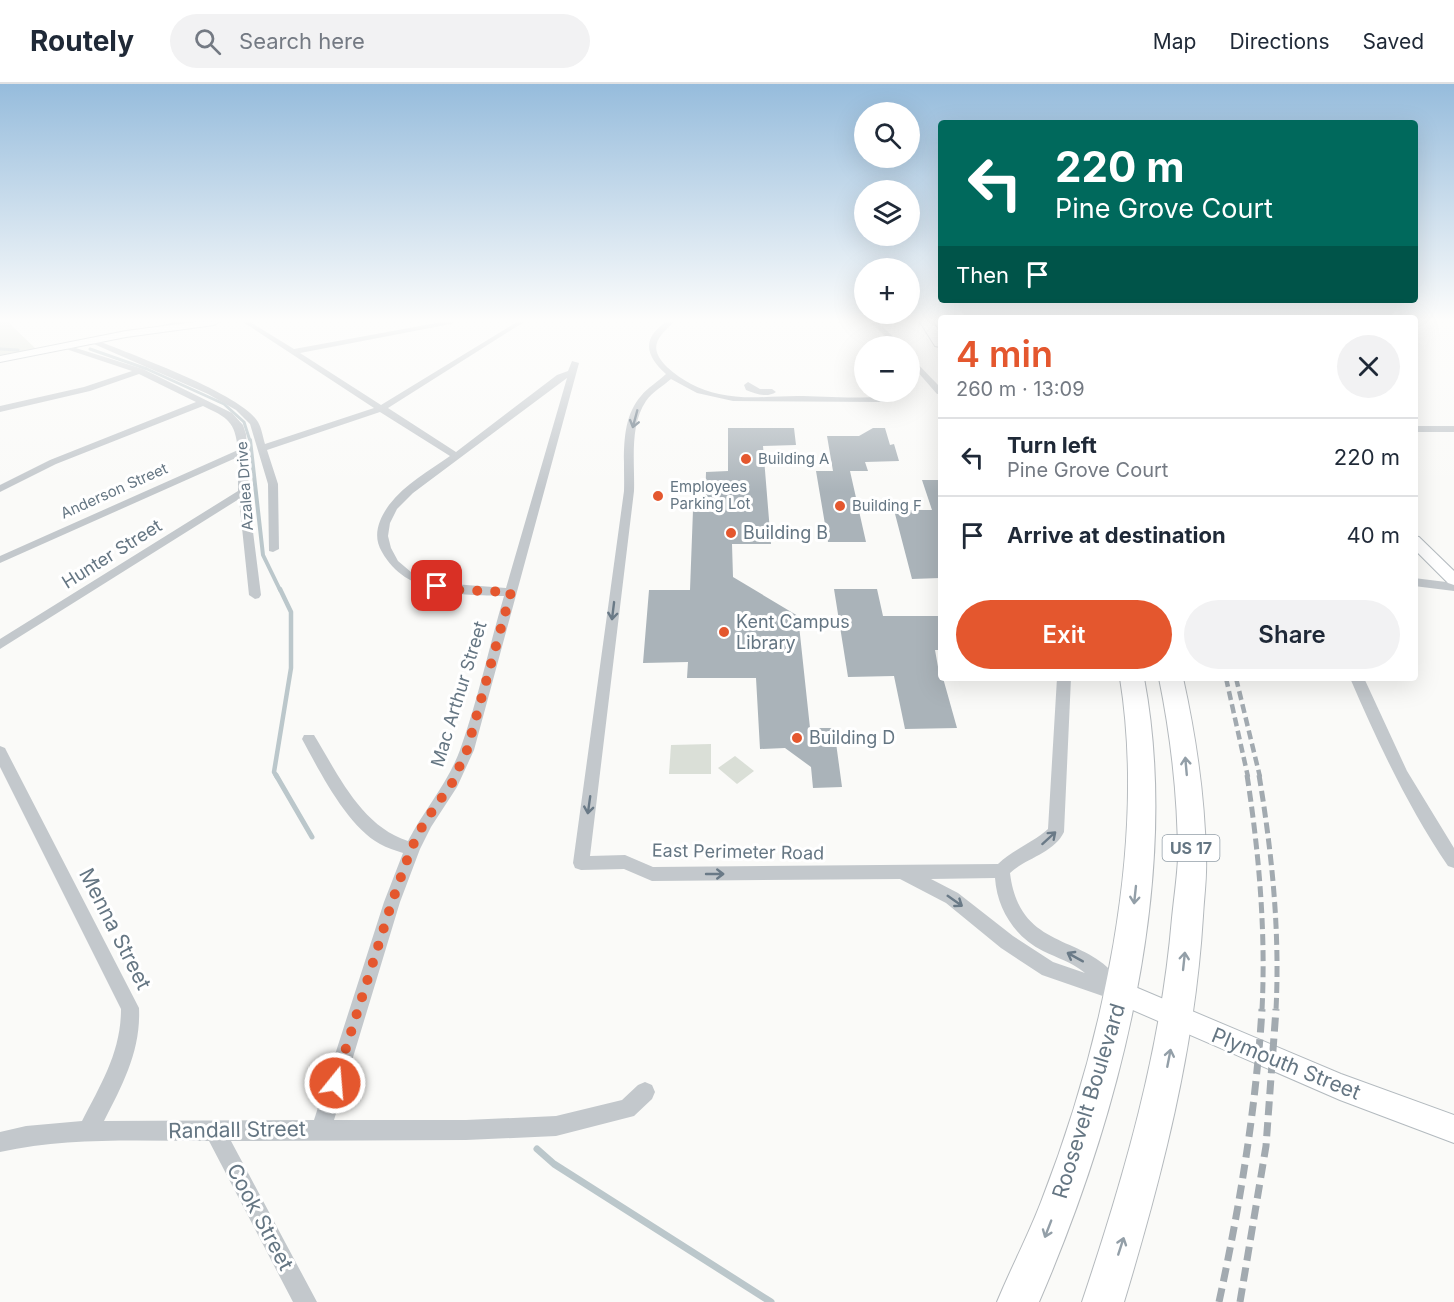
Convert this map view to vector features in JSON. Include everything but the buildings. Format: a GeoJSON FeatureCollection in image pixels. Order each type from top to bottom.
{"type":"FeatureCollection","features":[{"type":"Feature","properties":{"kind":"highway","name":"Roosevelt Boulevard"},"geometry":{"type":"LineString","coordinates":[[1018,1302],[1068,1178],[1099,1081],[1121,993],[1131,924],[1143,807],[1139,721],[1132,681]]}},
{"type":"Feature","properties":{"kind":"highway","name":"US 17"},"geometry":{"type":"LineString","coordinates":[[1103,1302],[1129,1223],[1155,1126],[1177,1019],[1192,860],[1184,755],[1172,681]]}},
{"type":"Feature","properties":{"kind":"street"},"geometry":{"type":"LineString","coordinates":[[0,409],[87,389],[117,379]]}},
{"type":"Feature","properties":{"kind":"street","name":"Azalea Drive"},"geometry":{"type":"LineString","coordinates":[[156,379],[229,415],[238,424],[255,595]]}},
{"type":"Feature","properties":{"kind":"street","name":"Azalea Drive"},"geometry":{"type":"LineString","coordinates":[[180,379],[211,392],[239,408],[254,423],[273,484],[273,549]]}},
{"type":"Feature","properties":{"kind":"street"},"geometry":{"type":"LineString","coordinates":[[336,379],[456,456],[397,503],[387,516],[382,530],[382,543],[388,556],[399,568],[416,579],[437,586],[459,590],[511,592]]}},
{"type":"Feature","properties":{"kind":"street"},"geometry":{"type":"LineString","coordinates":[[263,447],[289,441],[382,408],[429,379]]}},
{"type":"Feature","properties":{"kind":"street","name":"Mac Arthur Street"},"geometry":{"type":"LineString","coordinates":[[456,456],[558,379]]}},
{"type":"Feature","properties":{"kind":"street","name":"Mac Arthur Street"},"geometry":{"type":"LineString","coordinates":[[321,1129],[392,902],[411,849],[424,823],[452,783],[467,750],[571,379]]}},
{"type":"Feature","properties":{"kind":"street","name":"East Perimeter Road"},"geometry":{"type":"LineString","coordinates":[[666,379],[640,403],[635,415],[629,446],[631,460],[629,491],[581,863],[625,862],[652,874],[1002,872]]}},
{"type":"Feature","properties":{"kind":"street"},"geometry":{"type":"LineString","coordinates":[[677,379],[703,392],[737,399],[854,399]]}},
{"type":"Feature","properties":{"kind":"street"},"geometry":{"type":"LineString","coordinates":[[928,379],[938,390]]}},
{"type":"Feature","properties":{"kind":"street"},"geometry":{"type":"LineString","coordinates":[[748,385],[749,388],[759,392],[854,391]]}},
{"type":"Feature","properties":{"kind":"street"},"geometry":{"type":"LineString","coordinates":[[0,489],[54,462],[204,402]]}},
{"type":"Feature","properties":{"kind":"street"},"geometry":{"type":"LineString","coordinates":[[1418,429],[1454,429]]}},
{"type":"Feature","properties":{"kind":"street","name":"Anderson Street"},"geometry":{"type":"LineString","coordinates":[[0,560],[242,452]]}},
{"type":"Feature","properties":{"kind":"street","name":"Hunter Street"},"geometry":{"type":"LineString","coordinates":[[0,645],[243,492]]}},
{"type":"Feature","properties":{"kind":"street"},"geometry":{"type":"LineString","coordinates":[[1418,543],[1448,568],[1454,580]]}},
{"type":"Feature","properties":{"kind":"street"},"geometry":{"type":"LineString","coordinates":[[1418,582],[1454,587]]}},
{"type":"Feature","properties":{"kind":"street"},"geometry":{"type":"LineString","coordinates":[[1064,681],[1056,832],[1037,848],[1014,859],[1002,872],[1003,892],[1011,912],[1022,926],[1045,943],[1079,958],[1121,993]]}},
{"type":"Feature","properties":{"kind":"street"},"geometry":{"type":"LineString","coordinates":[[1358,681],[1399,773],[1435,834],[1454,861]]}},
{"type":"Feature","properties":{"kind":"street"},"geometry":{"type":"LineString","coordinates":[[309,739],[347,800],[364,820],[384,839],[411,849]]}},
{"type":"Feature","properties":{"kind":"street","name":"Menna Street"},"geometry":{"type":"LineString","coordinates":[[0,752],[6,779],[130,1008],[132,1026],[127,1051],[88,1131]]}},
{"type":"Feature","properties":{"kind":"street"},"geometry":{"type":"LineString","coordinates":[[904,873],[952,898],[1007,942],[1048,969],[1121,993]]}},
{"type":"Feature","properties":{"kind":"street","name":"Plymouth Street"},"geometry":{"type":"LineString","coordinates":[[1121,993],[1177,1019],[1340,1087],[1454,1129]]}},
{"type":"Feature","properties":{"kind":"street","name":"Randall Street"},"geometry":{"type":"LineString","coordinates":[[0,1142],[26,1136],[88,1131],[466,1130],[556,1126],[627,1109],[645,1092]]}},
{"type":"Feature","properties":{"kind":"street","name":"Cook Street"},"geometry":{"type":"LineString","coordinates":[[215,1131],[305,1302]]}},
{"type":"Feature","properties":{"kind":"shaded area"},"geometry":{"type":"Polygon","coordinates":[[[711,744],[711,774],[669,774],[671,745],[711,744]]]}},
{"type":"Feature","properties":{"kind":"shaded area"},"geometry":{"type":"Polygon","coordinates":[[[735,756],[754,771],[737,784],[718,768],[735,756]]]}},
{"type":"Feature","properties":{"kind":"waterway"},"geometry":{"type":"LineString","coordinates":[[169,379],[224,404],[244,422],[250,441]]}},
{"type":"Feature","properties":{"kind":"waterway"},"geometry":{"type":"LineString","coordinates":[[250,440],[263,555],[280,590]]}},
{"type":"Feature","properties":{"kind":"waterway"},"geometry":{"type":"LineString","coordinates":[[277,777],[274,772],[291,668],[291,612],[280,589]]}},
{"type":"Feature","properties":{"kind":"waterway"},"geometry":{"type":"LineString","coordinates":[[276,775],[312,837]]}},
{"type":"Feature","properties":{"kind":"waterway"},"geometry":{"type":"LineString","coordinates":[[537,1149],[554,1164],[771,1302]]}},
{"type":"Feature","properties":{"kind":"railway"},"geometry":{"type":"LineString","coordinates":[[1227,681],[1248,777]]}},
{"type":"Feature","properties":{"kind":"railway"},"geometry":{"type":"LineString","coordinates":[[1237,681],[1260,777]]}},
{"type":"Feature","properties":{"kind":"railway"},"geometry":{"type":"LineString","coordinates":[[1247,775],[1260,892],[1263,951],[1262,1010]]}},
{"type":"Feature","properties":{"kind":"railway"},"geometry":{"type":"LineString","coordinates":[[1259,775],[1274,892],[1277,951],[1276,1010]]}},
{"type":"Feature","properties":{"kind":"railway"},"geometry":{"type":"LineString","coordinates":[[1219,1302],[1246,1156],[1256,1083],[1262,1009]]}},
{"type":"Feature","properties":{"kind":"railway"},"geometry":{"type":"LineString","coordinates":[[1240,1302],[1266,1146],[1276,1009]]}},
{"type":"Feature","properties":{"kind":"place","name":"Building A"},"geometry":{"type":"Point","coordinates":[746,459]}},
{"type":"Feature","properties":{"kind":"place","name":"Employees Parking Lot"},"geometry":{"type":"Point","coordinates":[658,496]}},
{"type":"Feature","properties":{"kind":"place","name":"Building F"},"geometry":{"type":"Point","coordinates":[840,506]}},
{"type":"Feature","properties":{"kind":"place","name":"Building B"},"geometry":{"type":"Point","coordinates":[731,533]}},
{"type":"Feature","properties":{"kind":"place","name":"Kent Campus Library"},"geometry":{"type":"Point","coordinates":[724,632]}},
{"type":"Feature","properties":{"kind":"place","name":"Building D"},"geometry":{"type":"Point","coordinates":[797,738]}},
{"type":"Feature","properties":{"kind":"route"},"geometry":{"type":"LineString","coordinates":[[335,1083],[411,849],[424,823],[452,783],[467,750],[511,592],[459,590],[437,586]]}}]}
